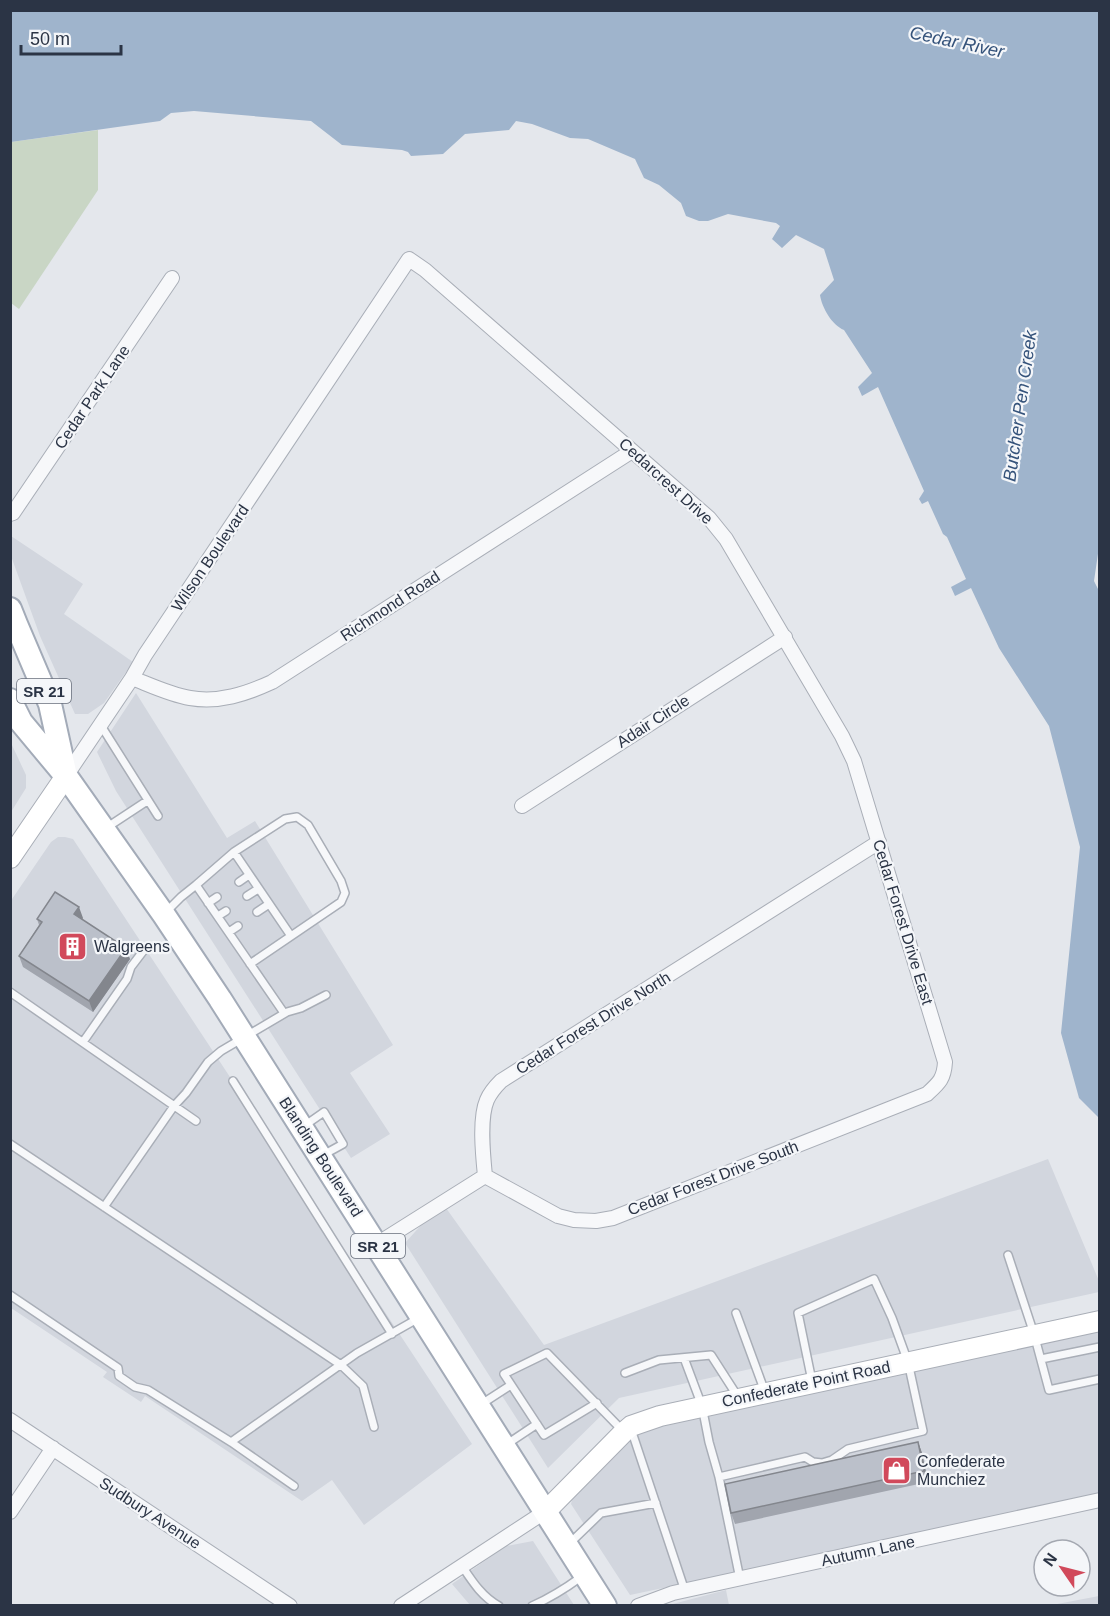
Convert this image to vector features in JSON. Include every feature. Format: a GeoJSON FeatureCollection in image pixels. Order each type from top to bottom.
{"type":"FeatureCollection","features":[{"type":"Feature","properties":{"kind":"main road","name":"Blanding Boulevard"},"geometry":{"type":"LineString","coordinates":[[10,609],[50,704],[66,777]]}},
{"type":"Feature","properties":{"kind":"main road","name":"Blanding Boulevard"},"geometry":{"type":"LineString","coordinates":[[10,700],[21,722],[66,777],[104,830],[164,915],[244,1036],[605,1605]]}},
{"type":"Feature","properties":{"kind":"street","name":"Cedarcrest Drive"},"geometry":{"type":"LineString","coordinates":[[409,259],[425,270],[709,518],[726,538],[854,760]]}},
{"type":"Feature","properties":{"kind":"street","name":"Wilson Boulevard"},"geometry":{"type":"LineString","coordinates":[[10,858],[409,259]]}},
{"type":"Feature","properties":{"kind":"street","name":"Cedar Park Lane"},"geometry":{"type":"LineString","coordinates":[[10,514],[13,513],[172,278]]}},
{"type":"Feature","properties":{"kind":"street","name":"Richmond Road"},"geometry":{"type":"LineString","coordinates":[[132,678],[189,698],[234,697],[253,691],[272,682],[632,451]]}},
{"type":"Feature","properties":{"kind":"street","name":"Adair Circle"},"geometry":{"type":"LineString","coordinates":[[522,806],[785,637]]}},
{"type":"Feature","properties":{"kind":"street","name":"Cedar Forest Drive East"},"geometry":{"type":"LineString","coordinates":[[854,760],[945,1062],[940,1083]]}},
{"type":"Feature","properties":{"kind":"street","name":"Cedar Forest Drive North"},"geometry":{"type":"LineString","coordinates":[[485,1176],[484,1114],[492,1091],[501,1081],[879,842]]}},
{"type":"Feature","properties":{"kind":"street","name":"Cedar Forest Drive South"},"geometry":{"type":"LineString","coordinates":[[485,1176],[558,1216],[574,1220],[596,1221],[613,1218],[927,1094],[940,1083]]}},
{"type":"Feature","properties":{"kind":"street"},"geometry":{"type":"LineString","coordinates":[[377,1244],[485,1176]]}},
{"type":"Feature","properties":{"kind":"street","name":"Confederate Point Road"},"geometry":{"type":"LineString","coordinates":[[546,1511],[627,1429],[660,1416],[1100,1321]]}},
{"type":"Feature","properties":{"kind":"street","name":"Sudbury Avenue"},"geometry":{"type":"LineString","coordinates":[[10,1420],[290,1605]]}},
{"type":"Feature","properties":{"kind":"street"},"geometry":{"type":"LineString","coordinates":[[10,1512],[53,1448]]}},
{"type":"Feature","properties":{"kind":"street","name":"Autumn Lane"},"geometry":{"type":"LineString","coordinates":[[638,1605],[673,1593],[1100,1500]]}},
{"type":"Feature","properties":{"kind":"street"},"geometry":{"type":"LineString","coordinates":[[401,1605],[546,1511]]}},
{"type":"Feature","properties":{"kind":"lane"},"geometry":{"type":"LineString","coordinates":[[100,724],[158,816]]}},
{"type":"Feature","properties":{"kind":"lane"},"geometry":{"type":"LineString","coordinates":[[104,830],[147,801]]}},
{"type":"Feature","properties":{"kind":"lane"},"geometry":{"type":"LineString","coordinates":[[164,915],[181,897],[234,852],[285,819],[297,817],[308,825],[345,893],[341,902],[250,964]]}},
{"type":"Feature","properties":{"kind":"lane"},"geometry":{"type":"LineString","coordinates":[[234,852],[291,936]]}},
{"type":"Feature","properties":{"kind":"lane"},"geometry":{"type":"LineString","coordinates":[[239,882],[249,876]]}},
{"type":"Feature","properties":{"kind":"lane"},"geometry":{"type":"LineString","coordinates":[[196,885],[284,1013]]}},
{"type":"Feature","properties":{"kind":"lane"},"geometry":{"type":"LineString","coordinates":[[247,897],[258,889]]}},
{"type":"Feature","properties":{"kind":"lane"},"geometry":{"type":"LineString","coordinates":[[208,903],[217,897]]}},
{"type":"Feature","properties":{"kind":"lane"},"geometry":{"type":"LineString","coordinates":[[257,912],[269,904]]}},
{"type":"Feature","properties":{"kind":"lane"},"geometry":{"type":"LineString","coordinates":[[218,916],[226,911]]}},
{"type":"Feature","properties":{"kind":"lane"},"geometry":{"type":"LineString","coordinates":[[229,932],[238,926]]}},
{"type":"Feature","properties":{"kind":"lane"},"geometry":{"type":"LineString","coordinates":[[83,1042],[127,979],[131,967],[144,950]]}},
{"type":"Feature","properties":{"kind":"lane"},"geometry":{"type":"LineString","coordinates":[[10,992],[196,1121]]}},
{"type":"Feature","properties":{"kind":"lane"},"geometry":{"type":"LineString","coordinates":[[104,1207],[174,1106],[208,1062],[244,1036],[284,1013],[301,1008],[326,995]]}},
{"type":"Feature","properties":{"kind":"lane"},"geometry":{"type":"LineString","coordinates":[[233,1081],[392,1334]]}},
{"type":"Feature","properties":{"kind":"lane"},"geometry":{"type":"LineString","coordinates":[[10,1144],[341,1365],[363,1386],[374,1427]]}},
{"type":"Feature","properties":{"kind":"lane"},"geometry":{"type":"LineString","coordinates":[[1008,1254],[1034,1334],[1049,1390],[1100,1379]]}},
{"type":"Feature","properties":{"kind":"lane"},"geometry":{"type":"LineString","coordinates":[[719,1477],[806,1457],[813,1462],[822,1463],[832,1460],[848,1449],[924,1431],[908,1362],[892,1318],[874,1279],[798,1313],[812,1382]]}},
{"type":"Feature","properties":{"kind":"lane"},"geometry":{"type":"LineString","coordinates":[[10,1295],[118,1368],[119,1376],[135,1388],[148,1390],[231,1442],[294,1486]]}},
{"type":"Feature","properties":{"kind":"lane"},"geometry":{"type":"LineString","coordinates":[[736,1312],[765,1392]]}},
{"type":"Feature","properties":{"kind":"lane"},"geometry":{"type":"LineString","coordinates":[[231,1442],[357,1353],[422,1317]]}},
{"type":"Feature","properties":{"kind":"lane"},"geometry":{"type":"LineString","coordinates":[[1041,1359],[1100,1347]]}},
{"type":"Feature","properties":{"kind":"lane"},"geometry":{"type":"LineString","coordinates":[[597,1403],[544,1435],[504,1374],[547,1353],[597,1403],[627,1429],[656,1503],[685,1591]]}},
{"type":"Feature","properties":{"kind":"lane"},"geometry":{"type":"LineString","coordinates":[[625,1372],[659,1360],[711,1354],[739,1398]]}},
{"type":"Feature","properties":{"kind":"lane"},"geometry":{"type":"LineString","coordinates":[[684,1358],[702,1406],[740,1579]]}},
{"type":"Feature","properties":{"kind":"lane"},"geometry":{"type":"LineString","coordinates":[[479,1406],[511,1385]]}},
{"type":"Feature","properties":{"kind":"lane"},"geometry":{"type":"LineString","coordinates":[[504,1446],[537,1424]]}},
{"type":"Feature","properties":{"kind":"lane"},"geometry":{"type":"LineString","coordinates":[[567,1546],[601,1514],[656,1503]]}},
{"type":"Feature","properties":{"kind":"lane"},"geometry":{"type":"LineString","coordinates":[[462,1566],[491,1602],[499,1605]]}},
{"type":"Feature","properties":{"kind":"lane"},"geometry":{"type":"LineString","coordinates":[[532,1605],[567,1588],[585,1574]]}},
{"type":"Feature","properties":{"kind":"shaded area"},"geometry":{"type":"Polygon","coordinates":[[[11,536],[83,584],[64,614],[133,662],[104,703],[88,714],[75,714],[40,636],[11,556],[11,536]]]}},
{"type":"Feature","properties":{"kind":"shaded area"},"geometry":{"type":"Polygon","coordinates":[[[136,693],[227,838],[255,821],[393,1045],[350,1073],[390,1134],[351,1158],[116,791],[97,752],[136,693]]]}},
{"type":"Feature","properties":{"kind":"shaded area"},"geometry":{"type":"Polygon","coordinates":[[[11,743],[26,775],[26,788],[11,812],[11,743]]]}},
{"type":"Feature","properties":{"kind":"shaded area"},"geometry":{"type":"Polygon","coordinates":[[[58,837],[73,839],[472,1444],[364,1525],[332,1480],[302,1501],[145,1396],[141,1402],[103,1377],[107,1372],[11,1308],[10,902],[51,842],[58,837]]]}},
{"type":"Feature","properties":{"kind":"shaded area"},"geometry":{"type":"Polygon","coordinates":[[[1048,1159],[1099,1281],[1099,1292],[619,1398],[548,1468],[405,1243],[423,1223],[446,1208],[544,1345],[1048,1159]]]}},
{"type":"Feature","properties":{"kind":"shaded area"},"geometry":{"type":"Polygon","coordinates":[[[1099,1330],[1099,1496],[630,1595],[571,1504],[573,1496],[637,1433],[713,1411],[1099,1330]]]}},
{"type":"Feature","properties":{"kind":"shaded area"},"geometry":{"type":"Polygon","coordinates":[[[533,1541],[574,1605],[470,1605],[452,1584],[506,1546],[533,1541]]]}},
{"type":"Feature","properties":{"kind":"shaded area"},"geometry":{"type":"Polygon","coordinates":[[[726,1590],[729,1605],[669,1605],[726,1590]]]}},
{"type":"Feature","properties":{"kind":"shaded area"},"geometry":{"type":"Polygon","coordinates":[[[1099,1596],[1099,1605],[1052,1605],[1099,1596]]]}},
{"type":"Feature","properties":{"kind":"green space"},"geometry":{"type":"Polygon","coordinates":[[[98,130],[98,190],[19,309],[11,303],[11,142],[98,130]]]}},
{"type":"Feature","properties":{"kind":"water"},"geometry":{"type":"Polygon","coordinates":[[[10,11],[1099,11],[1100,540],[1094,581],[1100,593],[1099,1118],[1079,1098],[1061,1033],[1080,847],[1049,726],[999,648],[971,588],[955,596],[951,587],[966,579],[947,537],[943,534],[928,501],[922,504],[919,499],[924,491],[878,387],[862,396],[858,387],[872,373],[844,330],[828,316],[823,305],[820,295],[834,280],[824,249],[796,235],[782,248],[772,239],[780,226],[776,223],[728,214],[708,221],[699,221],[686,216],[681,203],[659,185],[644,178],[635,159],[588,139],[570,138],[532,124],[516,121],[509,130],[465,134],[443,154],[411,156],[402,150],[342,145],[311,121],[194,111],[171,113],[160,121],[11,142],[10,11]]]}},
{"type":"Feature","properties":{"kind":"building","name":"Walgreens"},"geometry":{"type":"Polygon","coordinates":[[[55,892],[79,907],[74,914],[126,948],[89,1001],[19,956],[42,922],[37,919],[55,892]]]}},
{"type":"Feature","properties":{"kind":"building"},"geometry":{"type":"Polygon","coordinates":[[[918,1442],[924,1471],[731,1513],[725,1484],[918,1442]]]}},
{"type":"Feature","properties":{"kind":"place","name":"Walgreens"},"geometry":{"type":"Point","coordinates":[73,946]}},
{"type":"Feature","properties":{"kind":"place","name":"Confederate Munchiez"},"geometry":{"type":"Point","coordinates":[896,1470]}},
{"type":"Feature","properties":{"kind":"water label","name":"Cedar River"},"geometry":{"type":"Point","coordinates":[957,42]}},
{"type":"Feature","properties":{"kind":"water label","name":"Butcher Pen Creek"},"geometry":{"type":"Point","coordinates":[1020,406]}}]}
